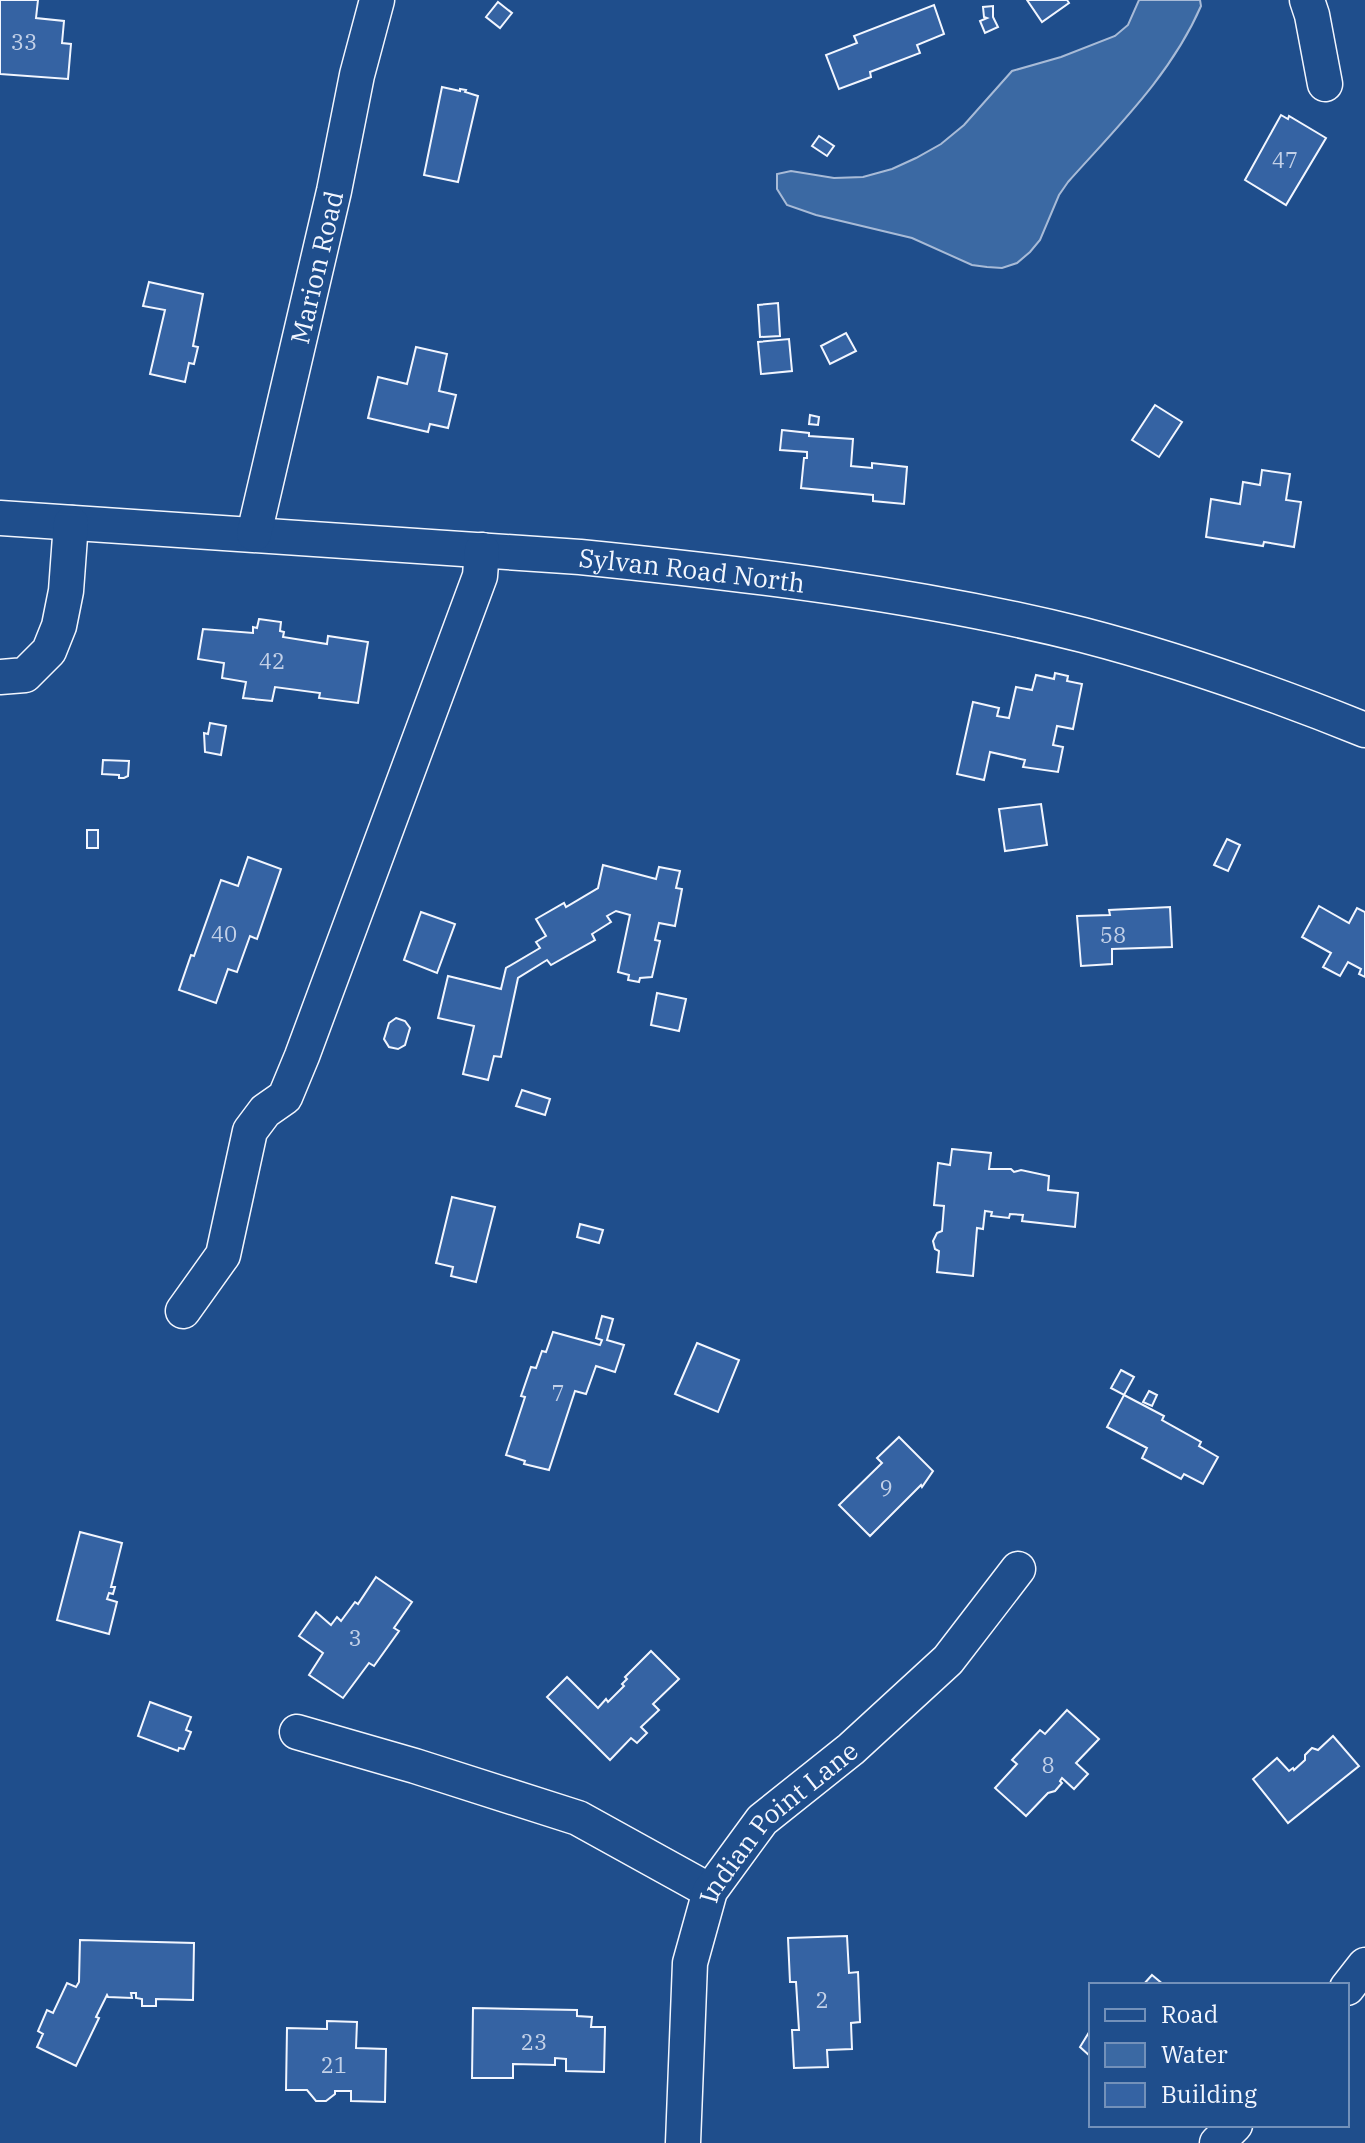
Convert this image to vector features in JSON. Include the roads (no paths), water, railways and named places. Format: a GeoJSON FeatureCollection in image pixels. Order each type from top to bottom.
{"type":"FeatureCollection","features":[{"type":"Feature","properties":{"kind":"street","name":"Marion Road"},"geometry":{"type":"LineString","coordinates":[[254,534],[334,191],[357,75],[377,0]]}},
{"type":"Feature","properties":{"kind":"street"},"geometry":{"type":"LineString","coordinates":[[1307,0],[1325,84]]}},
{"type":"Feature","properties":{"kind":"street","name":"Sylvan Road North"},"geometry":{"type":"LineString","coordinates":[[0,518],[482,550],[669,566],[816,586],[987,614],[1085,636],[1186,665],[1365,730]]}},
{"type":"Feature","properties":{"kind":"street"},"geometry":{"type":"LineString","coordinates":[[0,677],[25,675],[49,651],[59,626],[66,591],[71,523]]}},
{"type":"Feature","properties":{"kind":"street"},"geometry":{"type":"LineString","coordinates":[[183,1311],[223,1255],[250,1131],[265,1111],[285,1097],[302,1056],[480,576],[482,550]]}},
{"type":"Feature","properties":{"kind":"street","name":"Indian Point Lane"},"geometry":{"type":"LineString","coordinates":[[683,2143],[690,1963],[710,1891],[762,1820],[851,1749],[948,1660],[1018,1569]]}},
{"type":"Feature","properties":{"kind":"street"},"geometry":{"type":"LineString","coordinates":[[297,1732],[578,1818],[710,1891]]}},
{"type":"Feature","properties":{"kind":"street"},"geometry":{"type":"LineString","coordinates":[[1349,1985],[1365,1965]]}},
{"type":"Feature","properties":{"kind":"street"},"geometry":{"type":"LineString","coordinates":[[1217,2143],[1233,2127]]}},
{"type":"Feature","properties":{"kind":"water"},"geometry":{"type":"Polygon","coordinates":[[[1139,0],[1200,0],[1201,6],[1159,78],[1068,182],[1059,195],[1040,240],[1017,263],[1002,268],[972,265],[912,238],[787,205],[777,189],[777,174],[791,171],[834,178],[863,177],[916,158],[941,144],[964,125],[1012,71],[1061,57],[1115,36],[1128,25],[1139,0]]]}}]}
